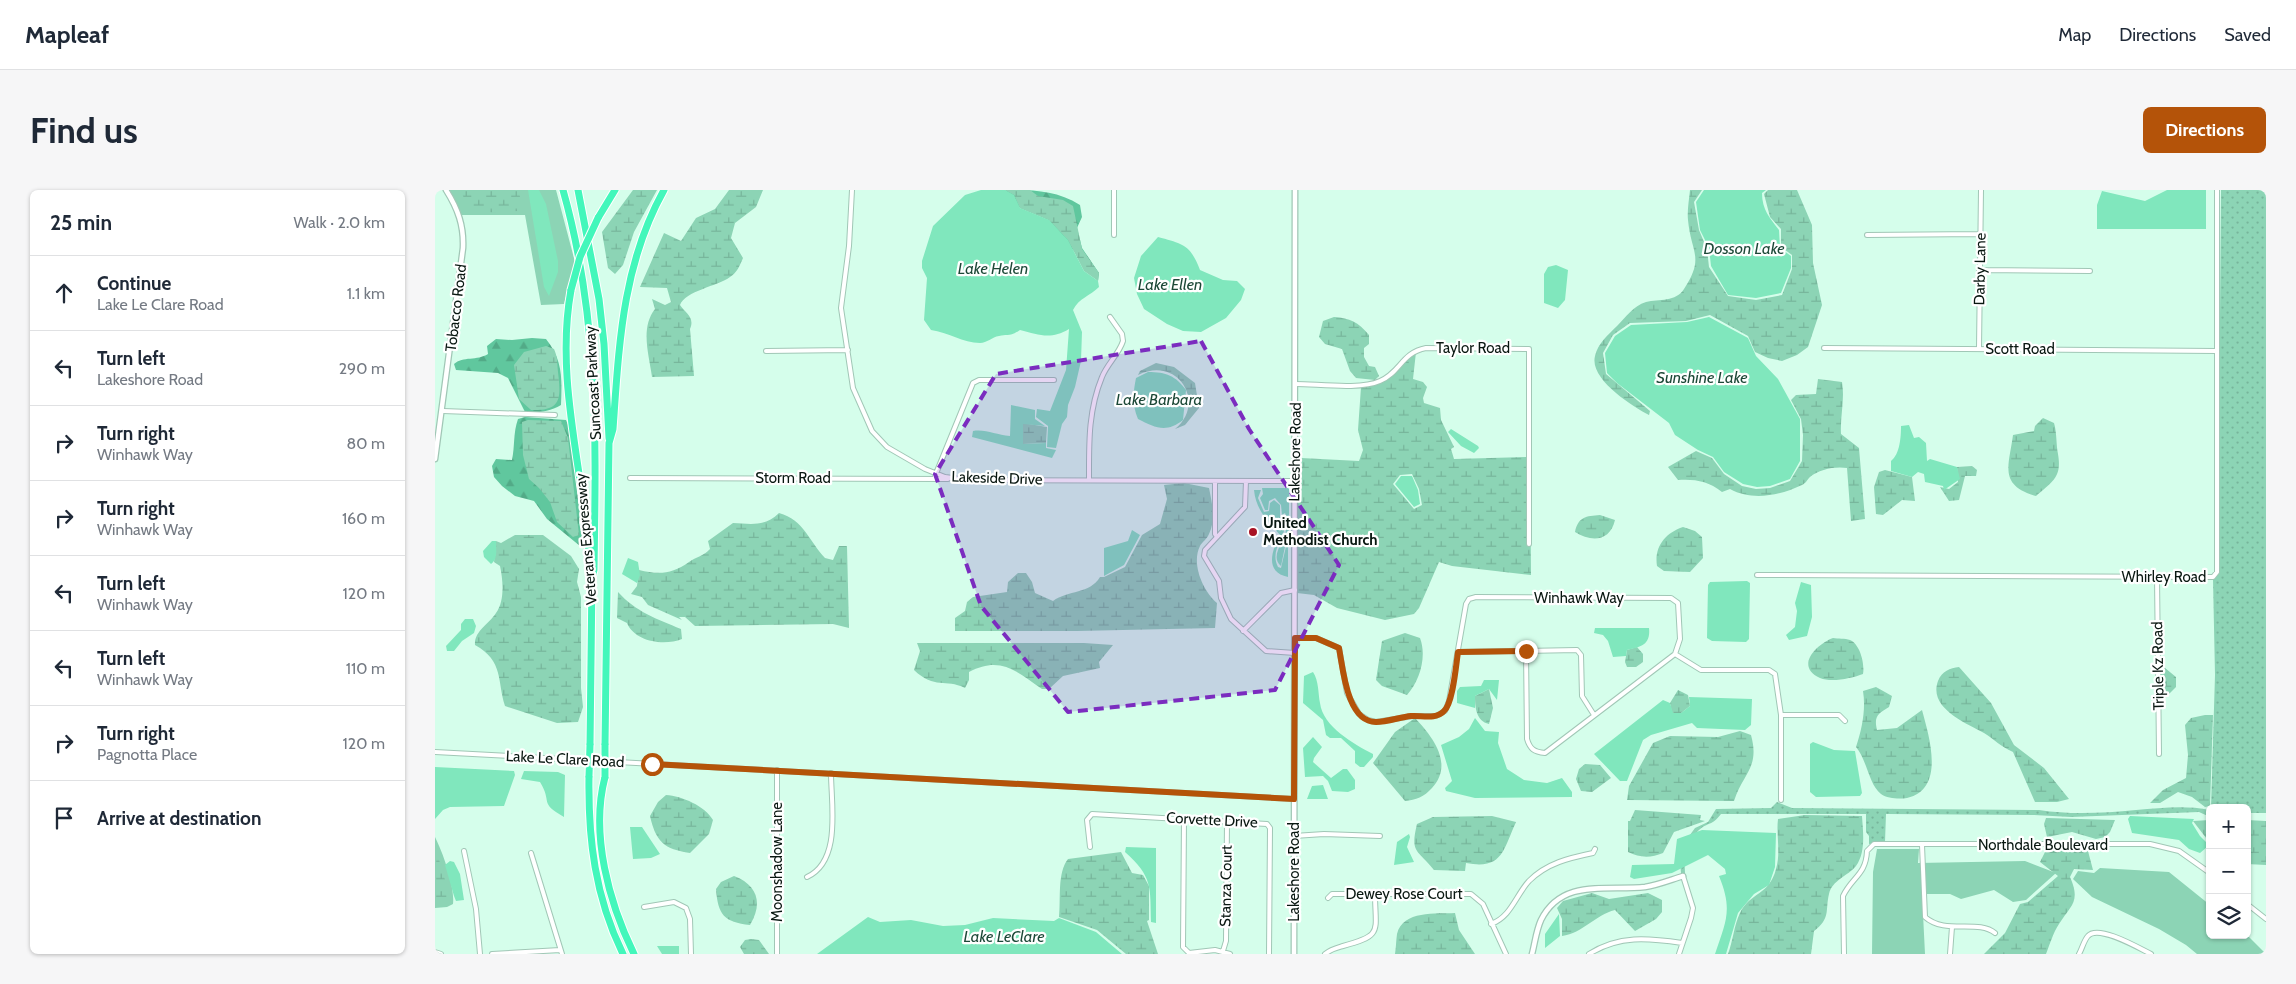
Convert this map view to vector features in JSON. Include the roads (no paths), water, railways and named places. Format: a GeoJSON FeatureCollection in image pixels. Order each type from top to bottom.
{"type":"FeatureCollection","features":[{"type":"Feature","properties":{"kind":"highway","name":"Suncoast Parkway"},"geometry":{"type":"LineString","coordinates":[[563,190],[583,278],[593,358],[596,438],[595,570],[592,578]]}},
{"type":"Feature","properties":{"kind":"highway","name":"Suncoast Parkway"},"geometry":{"type":"LineString","coordinates":[[578,190],[599,299],[604,344],[609,443]]}},
{"type":"Feature","properties":{"kind":"highway","name":"Veterans Expressway"},"geometry":{"type":"LineString","coordinates":[[615,190],[598,218],[580,257],[571,290],[565,336],[566,373],[585,510],[589,571],[592,578],[589,826],[595,873],[603,907],[623,954]]}},
{"type":"Feature","properties":{"kind":"highway","name":"Veterans Expressway"},"geometry":{"type":"LineString","coordinates":[[639,954],[623,917],[612,878],[606,838],[605,746],[609,443],[613,429],[622,316],[627,286],[645,227],[664,190]]}},
{"type":"Feature","properties":{"kind":"highway"},"geometry":{"type":"LineString","coordinates":[[605,777],[601,791],[601,807],[605,866],[615,906],[634,954]]}},
{"type":"Feature","properties":{"kind":"street","name":"Tobacco Road"},"geometry":{"type":"LineString","coordinates":[[435,459],[443,411],[464,238],[457,210],[446,190]]}},
{"type":"Feature","properties":{"kind":"street","name":"Lakeside Drive"},"geometry":{"type":"LineString","coordinates":[[852,190],[849,246],[841,308],[853,388],[872,431],[893,451],[936,474],[955,479],[1294,481]]}},
{"type":"Feature","properties":{"kind":"street"},"geometry":{"type":"LineString","coordinates":[[1114,190],[1114,235]]}},
{"type":"Feature","properties":{"kind":"street","name":"Lakeshore Road"},"geometry":{"type":"LineString","coordinates":[[1294,954],[1295,190]]}},
{"type":"Feature","properties":{"kind":"street","name":"Darby Lane"},"geometry":{"type":"LineString","coordinates":[[1979,349],[1981,190]]}},
{"type":"Feature","properties":{"kind":"street","name":"Whirley Road"},"geometry":{"type":"LineString","coordinates":[[1757,575],[2211,578],[2217,572],[2217,190]]}},
{"type":"Feature","properties":{"kind":"street"},"geometry":{"type":"LineString","coordinates":[[1867,235],[1980,234]]}},
{"type":"Feature","properties":{"kind":"street"},"geometry":{"type":"LineString","coordinates":[[1979,270],[2090,271]]}},
{"type":"Feature","properties":{"kind":"street"},"geometry":{"type":"LineString","coordinates":[[1089,480],[1089,429],[1092,403],[1103,375],[1123,341],[1122,334],[1110,317]]}},
{"type":"Feature","properties":{"kind":"street","name":"Taylor Road"},"geometry":{"type":"LineString","coordinates":[[1296,384],[1363,385],[1379,382],[1391,374],[1406,356],[1413,351],[1426,348],[1529,348],[1529,544]]}},
{"type":"Feature","properties":{"kind":"street","name":"Scott Road"},"geometry":{"type":"LineString","coordinates":[[1824,348],[2217,351]]}},
{"type":"Feature","properties":{"kind":"street"},"geometry":{"type":"LineString","coordinates":[[766,351],[848,350]]}},
{"type":"Feature","properties":{"kind":"street"},"geometry":{"type":"LineString","coordinates":[[932,480],[973,382],[979,380],[1055,380]]}},
{"type":"Feature","properties":{"kind":"street"},"geometry":{"type":"LineString","coordinates":[[443,411],[555,415]]}},
{"type":"Feature","properties":{"kind":"street","name":"Storm Road"},"geometry":{"type":"LineString","coordinates":[[630,478],[955,479]]}},
{"type":"Feature","properties":{"kind":"street"},"geometry":{"type":"LineString","coordinates":[[1215,481],[1215,534],[1217,537]]}},
{"type":"Feature","properties":{"kind":"street"},"geometry":{"type":"LineString","coordinates":[[1246,481],[1245,507],[1205,550],[1204,556],[1219,581],[1221,598],[1228,615],[1243,631],[1264,650],[1295,653]]}},
{"type":"Feature","properties":{"kind":"street","name":"Triple Kz Road"},"geometry":{"type":"LineString","coordinates":[[2157,578],[2159,754]]}},
{"type":"Feature","properties":{"kind":"street"},"geometry":{"type":"LineString","coordinates":[[1243,631],[1281,592],[1295,590]]}},
{"type":"Feature","properties":{"kind":"street","name":"Winhawk Way"},"geometry":{"type":"LineString","coordinates":[[1295,638],[1316,638],[1339,648],[1347,693],[1359,714],[1368,720],[1376,722],[1413,716],[1436,716],[1445,711],[1449,701],[1466,604],[1469,599],[1476,597],[1671,598],[1678,603],[1680,639],[1675,654]]}},
{"type":"Feature","properties":{"kind":"street"},"geometry":{"type":"LineString","coordinates":[[1458,652],[1577,650],[1581,655],[1582,696],[1594,715]]}},
{"type":"Feature","properties":{"kind":"street"},"geometry":{"type":"LineString","coordinates":[[1526,651],[1527,739],[1530,747],[1536,752],[1545,753],[1675,654],[1701,670],[1769,670],[1775,674],[1781,715],[1781,800]]}},
{"type":"Feature","properties":{"kind":"street"},"geometry":{"type":"LineString","coordinates":[[1781,715],[1839,715],[1845,721]]}},
{"type":"Feature","properties":{"kind":"street","name":"Lake Le Clare Road"},"geometry":{"type":"LineString","coordinates":[[435,752],[1294,799]]}},
{"type":"Feature","properties":{"kind":"street","name":"Moonshadow Lane"},"geometry":{"type":"LineString","coordinates":[[777,770],[777,954]]}},
{"type":"Feature","properties":{"kind":"street"},"geometry":{"type":"LineString","coordinates":[[807,877],[821,865],[831,848],[831,773]]}},
{"type":"Feature","properties":{"kind":"street","name":"Corvette Drive"},"geometry":{"type":"LineString","coordinates":[[1090,848],[1087,820],[1092,814],[1263,822],[1270,828],[1269,954]]}},
{"type":"Feature","properties":{"kind":"street"},"geometry":{"type":"LineString","coordinates":[[1184,819],[1183,947],[1189,953],[1223,951],[1230,954]]}},
{"type":"Feature","properties":{"kind":"street","name":"Stanza Court"},"geometry":{"type":"LineString","coordinates":[[1223,951],[1226,941],[1227,821]]}},
{"type":"Feature","properties":{"kind":"street"},"geometry":{"type":"LineString","coordinates":[[1294,836],[1324,834],[1380,836]]}},
{"type":"Feature","properties":{"kind":"street","name":"Northdale Boulevard"},"geometry":{"type":"LineString","coordinates":[[1844,954],[1843,896],[1846,889],[1865,869],[1869,846],[1874,844],[2151,844],[2179,851],[2206,870]]}},
{"type":"Feature","properties":{"kind":"street"},"geometry":{"type":"LineString","coordinates":[[1922,845],[1925,917],[1932,923],[1952,927],[1986,929],[1995,933]]}},
{"type":"Feature","properties":{"kind":"street"},"geometry":{"type":"LineString","coordinates":[[1491,924],[1505,916],[1523,889],[1541,871],[1563,860],[1593,853],[1595,849]]}},
{"type":"Feature","properties":{"kind":"street"},"geometry":{"type":"LineString","coordinates":[[465,851],[476,909],[480,954]]}},
{"type":"Feature","properties":{"kind":"street"},"geometry":{"type":"LineString","coordinates":[[492,954],[561,952],[531,852]]}},
{"type":"Feature","properties":{"kind":"street"},"geometry":{"type":"LineString","coordinates":[[1532,954],[1541,920],[1550,907],[1561,898],[1588,888],[1645,887],[1683,876],[1693,908],[1679,954]]}},
{"type":"Feature","properties":{"kind":"street"},"geometry":{"type":"LineString","coordinates":[[1325,954],[1331,949],[1367,940],[1372,936],[1375,929],[1375,893]]}},
{"type":"Feature","properties":{"kind":"street","name":"Dewey Rose Court"},"geometry":{"type":"LineString","coordinates":[[1328,898],[1331,894],[1471,894],[1483,904],[1506,954]]}},
{"type":"Feature","properties":{"kind":"street"},"geometry":{"type":"LineString","coordinates":[[644,907],[674,902],[687,908],[690,919],[691,954]]}},
{"type":"Feature","properties":{"kind":"street"},"geometry":{"type":"LineString","coordinates":[[2251,907],[2266,919]]}},
{"type":"Feature","properties":{"kind":"street"},"geometry":{"type":"LineString","coordinates":[[1950,954],[1952,927]]}},
{"type":"Feature","properties":{"kind":"street"},"geometry":{"type":"LineString","coordinates":[[2079,954],[2087,936],[2093,932],[2103,932],[2151,954]]}},
{"type":"Feature","properties":{"kind":"street"},"geometry":{"type":"LineString","coordinates":[[1589,954],[1599,947],[1623,939],[1647,938],[1682,943]]}},
{"type":"Feature","properties":{"kind":"street"},"geometry":{"type":"LineString","coordinates":[[435,952],[441,954]]}},
{"type":"Feature","properties":{"kind":"water"},"geometry":{"type":"Polygon","coordinates":[[[528,190],[539,190],[546,204],[558,261],[558,272],[549,296],[544,287],[528,190]]]}},
{"type":"Feature","properties":{"kind":"water","name":"Lake Helen"},"geometry":{"type":"Polygon","coordinates":[[[981,190],[1005,190],[1014,195],[1020,208],[1049,220],[1068,240],[1084,271],[1098,281],[1099,287],[1081,300],[1073,310],[1082,332],[1081,361],[1075,387],[1068,405],[1067,417],[1062,424],[1056,448],[1047,447],[1048,426],[1036,417],[1037,409],[1050,411],[1066,370],[1069,329],[1051,335],[1039,335],[1020,330],[1011,335],[1003,335],[985,342],[974,343],[931,330],[924,320],[927,278],[922,268],[922,261],[933,226],[965,195],[981,190]]]}},
{"type":"Feature","properties":{"kind":"water","name":"Dosson Lake"},"geometry":{"type":"Polygon","coordinates":[[[1704,190],[1766,190],[1762,193],[1765,209],[1779,230],[1780,248],[1791,256],[1791,268],[1781,293],[1756,298],[1728,295],[1711,266],[1709,248],[1700,230],[1696,202],[1704,190]]]}},
{"type":"Feature","properties":{"kind":"water"},"geometry":{"type":"Polygon","coordinates":[[[2167,190],[2206,190],[2206,229],[2097,229],[2097,205],[2102,191],[2145,201],[2167,190]]]}},
{"type":"Feature","properties":{"kind":"water","name":"Lake Ellen"},"geometry":{"type":"Polygon","coordinates":[[[1158,237],[1185,246],[1193,255],[1200,270],[1223,280],[1237,281],[1245,289],[1241,300],[1226,318],[1201,332],[1183,331],[1167,324],[1144,309],[1137,294],[1134,278],[1141,256],[1158,237]]]}},
{"type":"Feature","properties":{"kind":"water"},"geometry":{"type":"Polygon","coordinates":[[[1556,265],[1568,270],[1565,300],[1558,308],[1544,303],[1544,274],[1548,267],[1556,265]]]}},
{"type":"Feature","properties":{"kind":"water","name":"Sunshine Lake"},"geometry":{"type":"Polygon","coordinates":[[[1709,317],[1748,338],[1756,356],[1778,379],[1800,419],[1800,461],[1790,479],[1770,486],[1757,487],[1743,484],[1724,472],[1713,457],[1675,435],[1669,423],[1617,383],[1607,373],[1605,353],[1615,336],[1631,325],[1687,322],[1709,317]]]}},
{"type":"Feature","properties":{"kind":"water","name":"Lake Barbara"},"geometry":{"type":"Polygon","coordinates":[[[1148,372],[1170,376],[1178,381],[1186,390],[1183,420],[1172,427],[1155,427],[1138,419],[1134,399],[1136,378],[1148,372]]]}},
{"type":"Feature","properties":{"kind":"water"},"geometry":{"type":"Polygon","coordinates":[[[1011,405],[1035,410],[1035,419],[1045,426],[1023,424],[1023,444],[1046,443],[1046,448],[1056,450],[1052,458],[972,437],[973,431],[987,431],[1010,436],[1011,405]]]}},
{"type":"Feature","properties":{"kind":"water"},"geometry":{"type":"Polygon","coordinates":[[[1909,425],[1914,438],[1919,437],[1926,443],[1927,461],[1930,459],[1957,467],[1960,479],[1944,490],[1943,486],[1925,482],[1924,474],[1918,472],[1912,477],[1891,471],[1891,461],[1899,445],[1901,426],[1909,425]]]}},
{"type":"Feature","properties":{"kind":"water"},"geometry":{"type":"Polygon","coordinates":[[[1451,429],[1479,448],[1474,453],[1461,446],[1448,432],[1451,429]]]}},
{"type":"Feature","properties":{"kind":"water"},"geometry":{"type":"Polygon","coordinates":[[[1401,476],[1412,476],[1418,490],[1420,504],[1414,507],[1395,484],[1401,476]]]}},
{"type":"Feature","properties":{"kind":"water"},"geometry":{"type":"Polygon","coordinates":[[[1262,488],[1289,488],[1289,536],[1287,537],[1281,566],[1277,561],[1277,555],[1287,521],[1285,513],[1282,515],[1281,505],[1275,498],[1269,501],[1268,510],[1265,510],[1260,498],[1263,494],[1262,488]]]}},
{"type":"Feature","properties":{"kind":"water"},"geometry":{"type":"Polygon","coordinates":[[[1254,490],[1261,490],[1258,498],[1264,512],[1269,511],[1270,503],[1274,500],[1280,505],[1280,517],[1284,515],[1285,529],[1277,547],[1276,560],[1278,567],[1281,568],[1288,538],[1288,577],[1275,570],[1273,565],[1273,554],[1280,535],[1260,509],[1254,490]]]}},
{"type":"Feature","properties":{"kind":"water"},"geometry":{"type":"Polygon","coordinates":[[[1132,530],[1140,535],[1124,565],[1104,576],[1104,548],[1128,541],[1132,530]]]}},
{"type":"Feature","properties":{"kind":"water"},"geometry":{"type":"Polygon","coordinates":[[[492,541],[496,541],[496,557],[491,564],[484,557],[483,551],[492,541]]]}},
{"type":"Feature","properties":{"kind":"water"},"geometry":{"type":"Polygon","coordinates":[[[628,558],[638,562],[640,575],[637,583],[622,574],[628,558]]]}},
{"type":"Feature","properties":{"kind":"water"},"geometry":{"type":"Polygon","coordinates":[[[1747,581],[1750,583],[1749,639],[1746,642],[1712,641],[1707,638],[1708,585],[1710,582],[1747,581]]]}},
{"type":"Feature","properties":{"kind":"water"},"geometry":{"type":"Polygon","coordinates":[[[1801,582],[1811,585],[1812,617],[1807,636],[1789,640],[1786,635],[1795,627],[1797,611],[1795,603],[1801,582]]]}},
{"type":"Feature","properties":{"kind":"water"},"geometry":{"type":"Polygon","coordinates":[[[465,619],[473,619],[476,626],[474,633],[462,641],[454,651],[447,651],[446,646],[461,630],[461,624],[465,619]]]}},
{"type":"Feature","properties":{"kind":"water"},"geometry":{"type":"Polygon","coordinates":[[[1595,628],[1649,628],[1649,634],[1648,639],[1643,645],[1627,650],[1626,656],[1613,657],[1608,641],[1603,635],[1594,633],[1595,628]]]}},
{"type":"Feature","properties":{"kind":"water"},"geometry":{"type":"Polygon","coordinates":[[[1313,672],[1322,712],[1327,720],[1341,734],[1373,754],[1373,757],[1364,767],[1360,767],[1355,763],[1355,751],[1341,738],[1330,738],[1326,735],[1323,720],[1303,703],[1304,676],[1313,672]]]}},
{"type":"Feature","properties":{"kind":"water"},"geometry":{"type":"Polygon","coordinates":[[[1484,680],[1499,680],[1497,700],[1489,689],[1475,696],[1475,708],[1457,703],[1457,691],[1460,687],[1481,686],[1484,680]]]}},
{"type":"Feature","properties":{"kind":"water"},"geometry":{"type":"Polygon","coordinates":[[[1689,697],[1752,699],[1751,725],[1745,730],[1697,728],[1692,723],[1651,735],[1643,740],[1627,781],[1620,781],[1594,754],[1663,700],[1670,703],[1673,713],[1681,713],[1690,706],[1689,697]]]}},
{"type":"Feature","properties":{"kind":"water"},"geometry":{"type":"Polygon","coordinates":[[[1475,718],[1485,731],[1499,732],[1498,743],[1507,769],[1524,780],[1547,783],[1562,778],[1572,792],[1572,797],[1475,798],[1446,791],[1445,788],[1452,781],[1441,745],[1459,737],[1469,729],[1475,718]]]}},
{"type":"Feature","properties":{"kind":"water"},"geometry":{"type":"Polygon","coordinates":[[[1313,737],[1322,747],[1313,762],[1331,778],[1343,769],[1347,769],[1355,780],[1355,789],[1348,792],[1332,791],[1328,781],[1323,776],[1305,777],[1303,748],[1313,737]]]}},
{"type":"Feature","properties":{"kind":"water"},"geometry":{"type":"Polygon","coordinates":[[[1813,742],[1834,750],[1855,751],[1862,793],[1860,796],[1816,797],[1810,792],[1810,744],[1813,742]]]}},
{"type":"Feature","properties":{"kind":"water"},"geometry":{"type":"Polygon","coordinates":[[[435,767],[514,771],[515,775],[504,806],[450,807],[443,810],[435,819],[435,767]]]}},
{"type":"Feature","properties":{"kind":"water"},"geometry":{"type":"Polygon","coordinates":[[[524,771],[558,772],[565,775],[564,817],[548,805],[540,782],[521,779],[524,771]]]}},
{"type":"Feature","properties":{"kind":"water"},"geometry":{"type":"Polygon","coordinates":[[[1323,785],[1328,799],[1307,799],[1312,786],[1323,785]]]}},
{"type":"Feature","properties":{"kind":"water"},"geometry":{"type":"Polygon","coordinates":[[[2130,816],[2194,819],[2192,823],[2206,842],[2206,848],[2200,853],[2189,849],[2179,840],[2132,833],[2128,819],[2130,816]]]}},
{"type":"Feature","properties":{"kind":"water"},"geometry":{"type":"Polygon","coordinates":[[[630,827],[642,827],[660,854],[651,858],[633,859],[630,827]]]}},
{"type":"Feature","properties":{"kind":"water"},"geometry":{"type":"Polygon","coordinates":[[[1702,830],[1776,833],[1775,867],[1769,885],[1754,894],[1738,913],[1726,954],[1715,954],[1725,924],[1727,907],[1719,876],[1726,874],[1725,869],[1708,855],[1672,873],[1634,879],[1630,877],[1632,865],[1674,864],[1677,839],[1702,830]]]}},
{"type":"Feature","properties":{"kind":"water"},"geometry":{"type":"Polygon","coordinates":[[[1409,834],[1407,847],[1414,862],[1394,865],[1397,842],[1409,834]]]}},
{"type":"Feature","properties":{"kind":"water"},"geometry":{"type":"Polygon","coordinates":[[[1126,847],[1156,848],[1156,923],[1151,922],[1148,883],[1141,869],[1125,852],[1126,847]]]}},
{"type":"Feature","properties":{"kind":"water"},"geometry":{"type":"Polygon","coordinates":[[[450,861],[454,862],[460,874],[464,900],[456,901],[454,896],[445,865],[450,861]]]}},
{"type":"Feature","properties":{"kind":"water"},"geometry":{"type":"Polygon","coordinates":[[[1559,914],[1560,936],[1545,948],[1545,934],[1559,914]]]}},
{"type":"Feature","properties":{"kind":"water","name":"Lake LeClare"},"geometry":{"type":"Polygon","coordinates":[[[868,917],[880,922],[911,920],[943,926],[965,925],[993,918],[1054,921],[1059,918],[1096,932],[1122,954],[817,954],[868,917]]]}},
{"type":"Feature","properties":{"kind":"water"},"geometry":{"type":"Polygon","coordinates":[[[657,946],[679,946],[679,954],[662,954],[657,946]]]}},
{"type":"Feature","properties":{"kind":"place","name":"United Methodist Church"},"geometry":{"type":"Point","coordinates":[1253,532]}}]}
